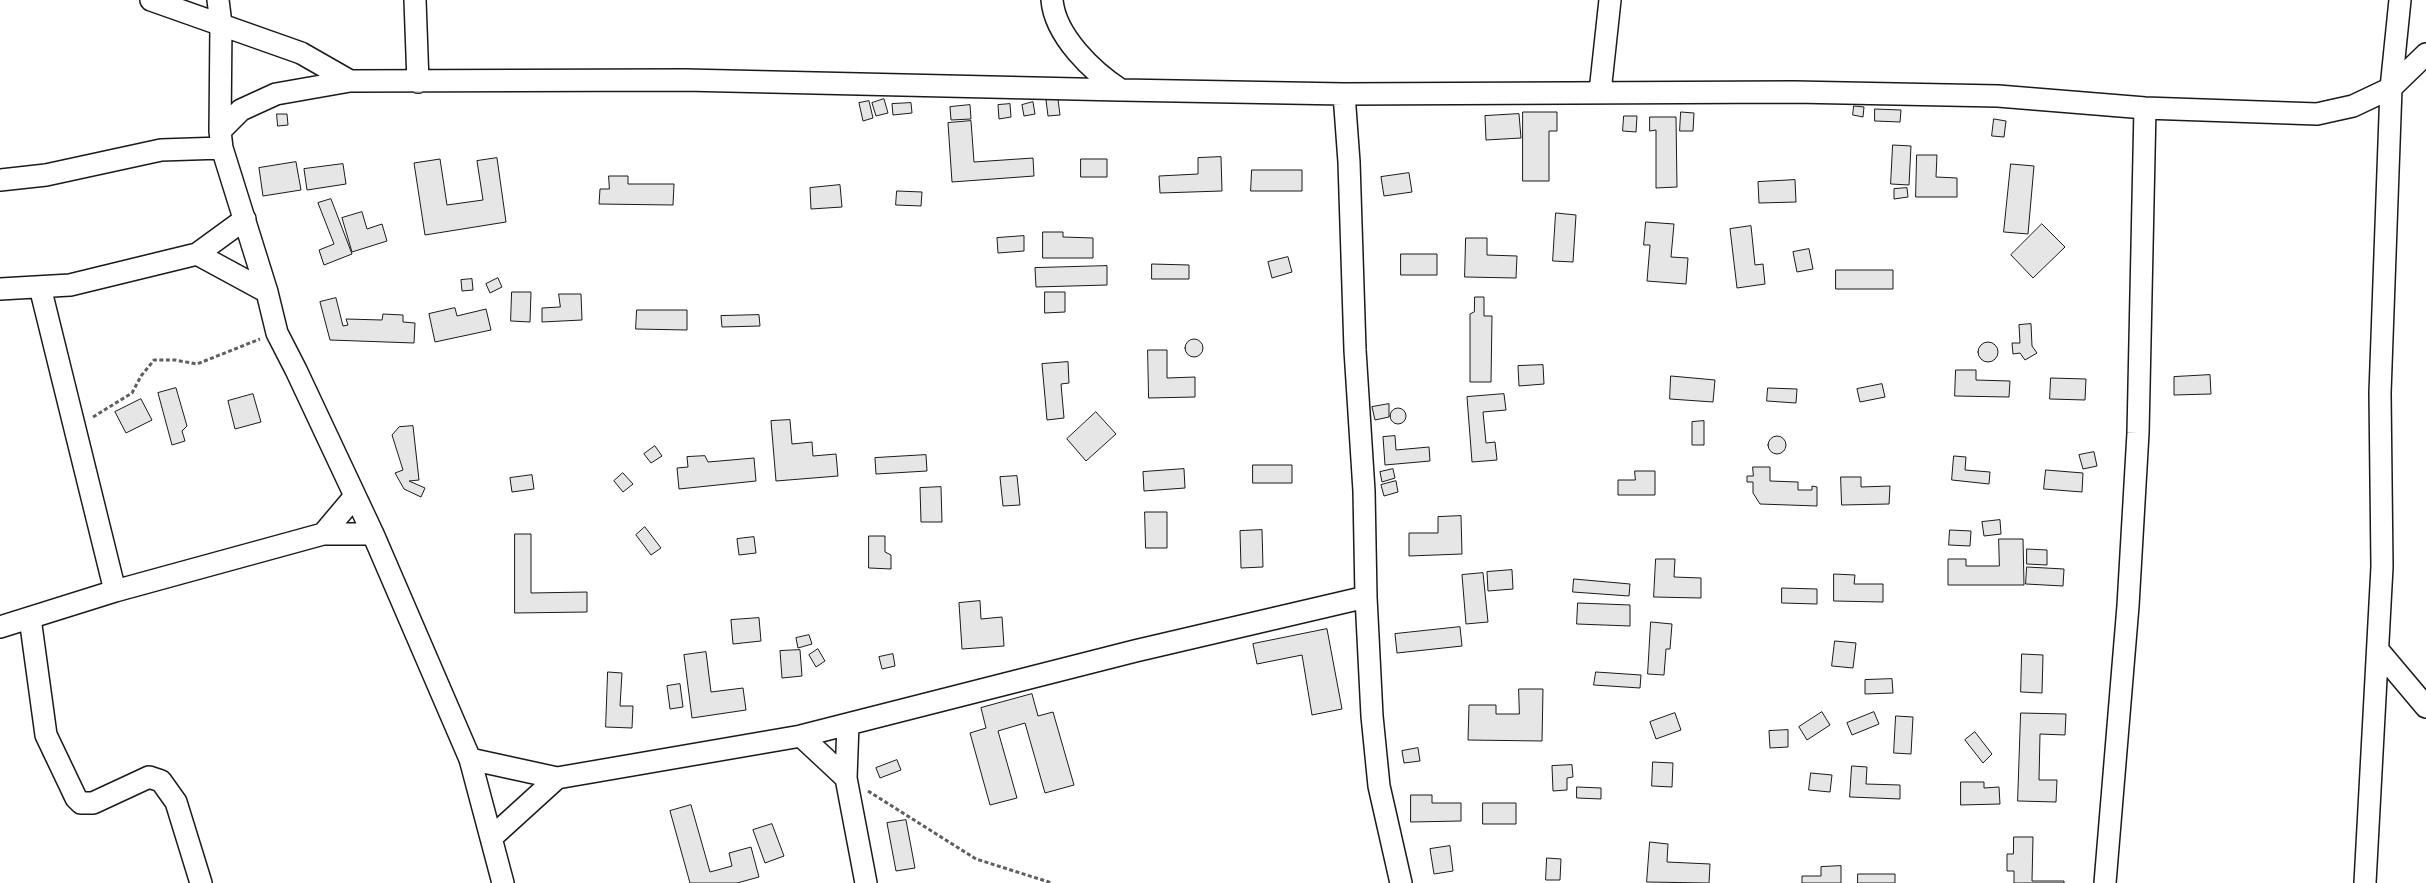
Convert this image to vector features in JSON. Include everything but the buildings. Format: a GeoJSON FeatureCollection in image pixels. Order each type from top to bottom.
{"type":"FeatureCollection","features":[{"type":"Feature","properties":{"kind":"street"},"geometry":{"type":"LineString","coordinates":[[151,0],[302,53],[350,81]]}},
{"type":"Feature","properties":{"kind":"street"},"geometry":{"type":"LineString","coordinates":[[218,0],[221,24],[221,140],[235,196],[245,219],[277,333],[373,534],[470,760],[503,883]]}},
{"type":"Feature","properties":{"kind":"street"},"geometry":{"type":"LineString","coordinates":[[415,0],[418,82]]}},
{"type":"Feature","properties":{"kind":"street"},"geometry":{"type":"LineString","coordinates":[[1052,0],[1052,8],[1077,53],[1102,78],[1121,90]]}},
{"type":"Feature","properties":{"kind":"street"},"geometry":{"type":"LineString","coordinates":[[1600,92],[1610,0]]}},
{"type":"Feature","properties":{"kind":"street"},"geometry":{"type":"LineString","coordinates":[[2366,883],[2382,567],[2380,393],[2391,88],[2400,0]]}},
{"type":"Feature","properties":{"kind":"street"},"geometry":{"type":"LineString","coordinates":[[0,180],[46,174],[161,150],[221,140],[241,110],[276,94],[350,81],[685,80],[1344,94],[1794,92],[1998,96],[2145,108],[2317,114],[2354,106],[2391,88],[2426,54]]}},
{"type":"Feature","properties":{"kind":"street"},"geometry":{"type":"LineString","coordinates":[[1344,94],[1349,162],[1355,350],[1364,491],[1366,597],[1372,716],[1379,786],[1401,883]]}},
{"type":"Feature","properties":{"kind":"street"},"geometry":{"type":"LineString","coordinates":[[2105,883],[2128,606],[2138,433],[2145,108]]}},
{"type":"Feature","properties":{"kind":"street"},"geometry":{"type":"LineString","coordinates":[[0,289],[70,285],[197,254],[245,219]]}},
{"type":"Feature","properties":{"kind":"street"},"geometry":{"type":"LineString","coordinates":[[197,254],[267,292]]}},
{"type":"Feature","properties":{"kind":"street"},"geometry":{"type":"LineString","coordinates":[[40,287],[115,591]]}},
{"type":"Feature","properties":{"kind":"street"},"geometry":{"type":"LineString","coordinates":[[323,534],[355,496]]}},
{"type":"Feature","properties":{"kind":"street"},"geometry":{"type":"LineString","coordinates":[[0,627],[115,591],[323,534],[373,534]]}},
{"type":"Feature","properties":{"kind":"street"},"geometry":{"type":"LineString","coordinates":[[470,760],[557,778],[801,736],[1135,651],[1366,597]]}},
{"type":"Feature","properties":{"kind":"street"},"geometry":{"type":"LineString","coordinates":[[30,618],[46,735],[76,798],[81,802],[93,803],[149,777],[161,781],[176,802],[201,883]]}},
{"type":"Feature","properties":{"kind":"street"},"geometry":{"type":"LineString","coordinates":[[2378,650],[2426,707]]}},
{"type":"Feature","properties":{"kind":"street"},"geometry":{"type":"LineString","coordinates":[[848,724],[846,778],[866,883]]}},
{"type":"Feature","properties":{"kind":"street"},"geometry":{"type":"LineString","coordinates":[[801,736],[846,778]]}},
{"type":"Feature","properties":{"kind":"street"},"geometry":{"type":"LineString","coordinates":[[491,838],[557,778]]}},
{"type":"Feature","properties":{"kind":"path"},"geometry":{"type":"LineString","coordinates":[[74,428],[132,393],[141,376],[154,360],[175,360],[196,364],[277,333]]}},
{"type":"Feature","properties":{"kind":"path"},"geometry":{"type":"LineString","coordinates":[[846,778],[976,859],[1052,883]]}}]}
